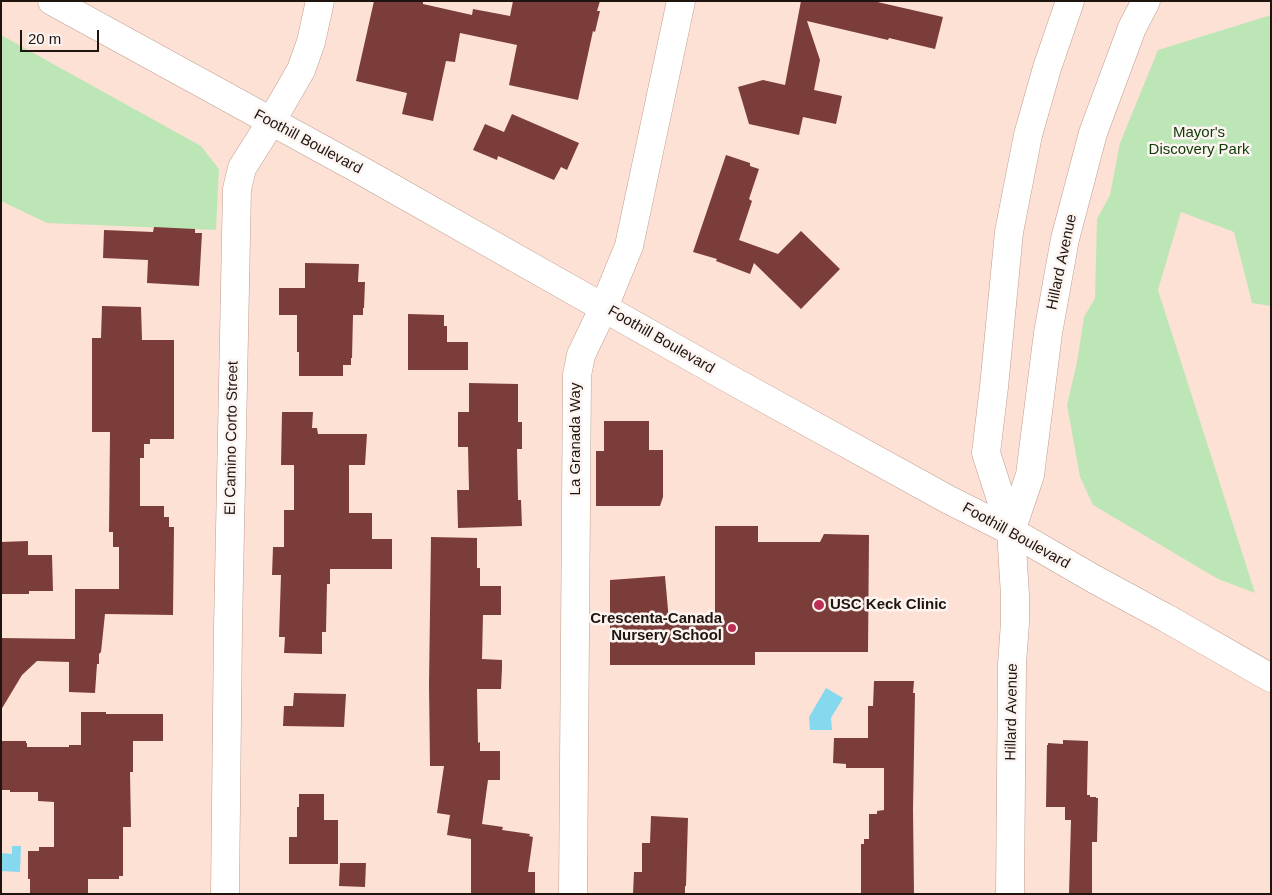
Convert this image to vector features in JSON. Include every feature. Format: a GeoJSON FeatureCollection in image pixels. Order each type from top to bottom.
{"type":"FeatureCollection","features":[{"type":"Feature","properties":{"kind":"main road","name":"Foothill Boulevard"},"geometry":{"type":"LineString","coordinates":[[52,1],[362,171],[748,389],[949,500],[1011,531],[1271,678]]}},
{"type":"Feature","properties":{"kind":"main road","name":"El Camino Corto Street"},"geometry":{"type":"LineString","coordinates":[[225,894],[228,628],[237,190],[242,168],[301,70],[320,1]]}},
{"type":"Feature","properties":{"kind":"main road","name":"La Granada Way"},"geometry":{"type":"LineString","coordinates":[[573,894],[577,375],[581,355],[604,307],[629,246],[681,1]]}},
{"type":"Feature","properties":{"kind":"main road","name":"Hillard Avenue"},"geometry":{"type":"LineString","coordinates":[[1010,894],[1012,664],[1015,595],[1011,531],[986,453],[1009,232],[1028,135],[1047,68],[1070,1]]}},
{"type":"Feature","properties":{"kind":"main road","name":"Hillard Avenue"},"geometry":{"type":"LineString","coordinates":[[1011,531],[1030,475],[1048,333],[1065,238],[1093,133],[1132,28],[1146,1]]}},
{"type":"Feature","properties":{"kind":"green space","name":"Mayor's Discovery Park"},"geometry":{"type":"Polygon","coordinates":[[[1271,15],[1271,306],[1252,303],[1234,232],[1181,212],[1158,290],[1255,593],[1218,579],[1093,505],[1080,477],[1067,405],[1077,362],[1084,317],[1095,298],[1097,219],[1110,195],[1120,143],[1158,50],[1271,15]]]}},
{"type":"Feature","properties":{"kind":"green space"},"geometry":{"type":"Polygon","coordinates":[[[1,35],[201,146],[219,169],[216,230],[47,223],[1,201],[1,35]]]}},
{"type":"Feature","properties":{"kind":"water"},"geometry":{"type":"Polygon","coordinates":[[[826,688],[843,698],[831,718],[832,730],[810,730],[809,717],[826,688]]]}},
{"type":"Feature","properties":{"kind":"water"},"geometry":{"type":"Polygon","coordinates":[[[12,846],[21,846],[20,872],[1,871],[1,853],[12,854],[12,846]]]}},
{"type":"Feature","properties":{"kind":"building"},"geometry":{"type":"Polygon","coordinates":[[[374,1],[423,1],[423,4],[472,15],[473,9],[510,16],[513,1],[600,1],[597,11],[600,11],[595,32],[593,31],[578,100],[509,85],[517,45],[460,33],[455,62],[446,61],[433,121],[402,114],[407,93],[356,81],[374,1]]]}},
{"type":"Feature","properties":{"kind":"building"},"geometry":{"type":"Polygon","coordinates":[[[801,1],[873,1],[943,17],[935,49],[807,21],[820,60],[814,90],[842,96],[836,124],[803,117],[799,135],[749,124],[738,87],[763,80],[785,85],[801,1]]]}},
{"type":"Feature","properties":{"kind":"building"},"geometry":{"type":"Polygon","coordinates":[[[512,114],[579,143],[567,170],[561,167],[554,180],[498,156],[497,160],[473,150],[485,124],[504,132],[512,114]]]}},
{"type":"Feature","properties":{"kind":"building"},"geometry":{"type":"Polygon","coordinates":[[[726,155],[750,163],[750,166],[759,169],[749,199],[752,201],[739,240],[778,254],[801,231],[840,269],[801,309],[754,263],[750,274],[716,261],[717,259],[693,252],[726,155]]]}},
{"type":"Feature","properties":{"kind":"building"},"geometry":{"type":"Polygon","coordinates":[[[154,227],[195,229],[195,233],[202,233],[199,286],[147,283],[148,260],[103,258],[104,230],[153,232],[154,227]]]}},
{"type":"Feature","properties":{"kind":"building"},"geometry":{"type":"Polygon","coordinates":[[[305,263],[359,264],[358,282],[365,282],[363,315],[353,315],[351,365],[343,365],[343,376],[299,376],[297,315],[279,315],[279,288],[305,288],[305,263]]]}},
{"type":"Feature","properties":{"kind":"building"},"geometry":{"type":"Polygon","coordinates":[[[102,306],[141,307],[142,340],[174,340],[174,439],[150,439],[150,444],[144,444],[144,458],[140,458],[140,506],[164,506],[164,517],[169,517],[169,527],[174,527],[173,615],[105,614],[101,652],[99,654],[99,664],[97,664],[95,693],[69,692],[69,662],[37,661],[22,675],[1,710],[1,638],[75,639],[75,589],[119,589],[119,547],[113,547],[113,532],[109,532],[110,432],[92,432],[92,338],[101,338],[102,306]]]}},
{"type":"Feature","properties":{"kind":"building"},"geometry":{"type":"Polygon","coordinates":[[[408,314],[444,315],[444,326],[447,326],[447,342],[468,342],[468,370],[408,370],[408,314]]]}},
{"type":"Feature","properties":{"kind":"building"},"geometry":{"type":"Polygon","coordinates":[[[469,383],[518,384],[518,422],[522,422],[522,449],[517,449],[518,500],[521,500],[522,526],[458,528],[457,490],[469,490],[468,447],[458,447],[458,412],[469,412],[469,383]]]}},
{"type":"Feature","properties":{"kind":"building"},"geometry":{"type":"Polygon","coordinates":[[[282,412],[313,412],[312,428],[317,428],[318,434],[367,434],[365,465],[349,465],[349,513],[372,513],[372,539],[392,539],[392,569],[330,569],[330,584],[327,584],[326,632],[322,632],[322,654],[284,653],[285,637],[279,637],[281,575],[272,575],[273,547],[284,547],[284,510],[294,510],[294,465],[281,465],[282,412]]]}},
{"type":"Feature","properties":{"kind":"building"},"geometry":{"type":"Polygon","coordinates":[[[604,421],[649,421],[649,450],[663,450],[663,497],[660,506],[596,506],[596,451],[604,451],[604,421]]]}},
{"type":"Feature","properties":{"kind":"building"},"geometry":{"type":"Polygon","coordinates":[[[715,526],[758,526],[758,542],[820,542],[824,534],[869,535],[868,652],[755,652],[755,665],[610,665],[610,580],[665,576],[669,621],[715,621],[715,526]]]}},
{"type":"Feature","properties":{"kind":"building"},"geometry":{"type":"Polygon","coordinates":[[[431,537],[477,538],[477,568],[480,568],[480,586],[501,586],[501,615],[483,615],[482,659],[502,660],[501,689],[477,689],[478,743],[480,742],[480,751],[500,751],[500,780],[488,780],[482,824],[503,827],[502,830],[530,834],[529,836],[533,837],[528,872],[535,872],[535,894],[471,894],[471,839],[447,835],[450,815],[437,813],[444,766],[430,766],[431,537]]]}},
{"type":"Feature","properties":{"kind":"building"},"geometry":{"type":"Polygon","coordinates":[[[28,541],[28,555],[52,555],[53,591],[29,591],[29,594],[1,594],[1,542],[28,541]]]}},
{"type":"Feature","properties":{"kind":"building"},"geometry":{"type":"Polygon","coordinates":[[[874,681],[914,681],[914,894],[861,894],[861,844],[864,844],[864,839],[869,839],[869,814],[877,814],[877,811],[884,810],[884,768],[846,768],[846,764],[833,763],[834,738],[868,738],[868,706],[873,706],[874,681]]]}},
{"type":"Feature","properties":{"kind":"building"},"geometry":{"type":"Polygon","coordinates":[[[294,693],[346,694],[344,727],[283,726],[284,706],[293,706],[294,693]]]}},
{"type":"Feature","properties":{"kind":"building"},"geometry":{"type":"Polygon","coordinates":[[[81,712],[163,714],[163,741],[133,741],[133,772],[130,772],[131,827],[123,827],[123,876],[119,876],[119,879],[88,879],[88,894],[30,894],[28,851],[39,851],[39,847],[54,847],[54,802],[38,801],[38,792],[10,792],[10,790],[1,790],[1,741],[26,741],[27,747],[69,747],[69,745],[81,745],[81,712]]]}},
{"type":"Feature","properties":{"kind":"building"},"geometry":{"type":"Polygon","coordinates":[[[1063,740],[1088,741],[1087,795],[1098,798],[1097,842],[1092,842],[1092,894],[1069,894],[1071,820],[1065,820],[1065,807],[1046,807],[1047,745],[1048,743],[1063,744],[1063,740]]]}},
{"type":"Feature","properties":{"kind":"building"},"geometry":{"type":"Polygon","coordinates":[[[299,794],[324,794],[324,820],[338,820],[338,864],[289,864],[289,837],[297,837],[299,794]]]}},
{"type":"Feature","properties":{"kind":"building"},"geometry":{"type":"Polygon","coordinates":[[[651,816],[688,818],[685,894],[633,894],[634,872],[642,872],[642,843],[650,843],[651,816]]]}},
{"type":"Feature","properties":{"kind":"building"},"geometry":{"type":"Polygon","coordinates":[[[340,863],[366,863],[365,887],[339,886],[340,863]]]}},
{"type":"Feature","properties":{"kind":"place","name":"USC Keck Clinic"},"geometry":{"type":"Point","coordinates":[819,605]}},
{"type":"Feature","properties":{"kind":"place","name":"Crescenta-Canada Nursery School"},"geometry":{"type":"Point","coordinates":[732,628]}}]}
